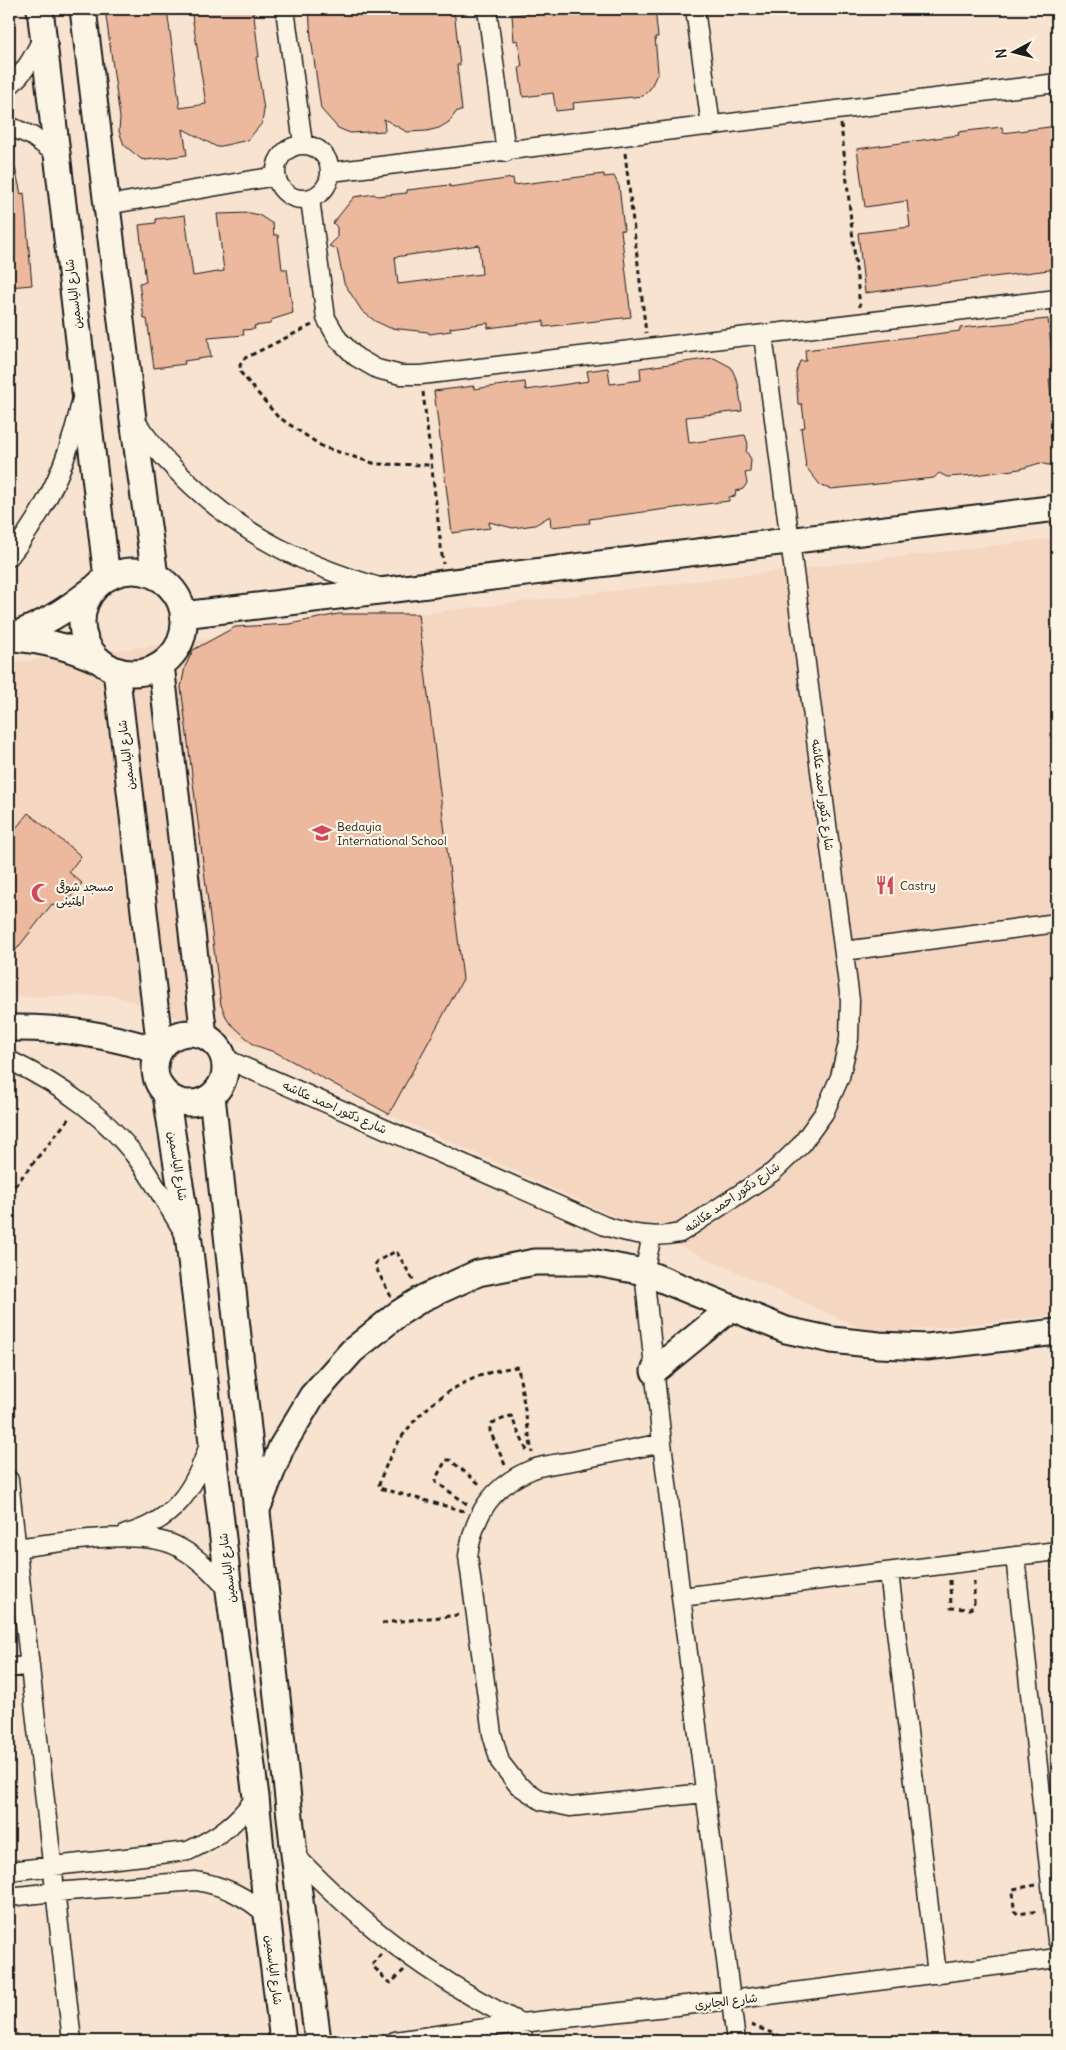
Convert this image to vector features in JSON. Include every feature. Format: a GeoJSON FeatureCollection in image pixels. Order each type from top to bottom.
{"type":"FeatureCollection","features":[{"type":"Feature","properties":{"kind":"street","name":"شارع الياسمين"},"geometry":{"type":"LineString","coordinates":[[40,9],[84,386],[102,582]]}},
{"type":"Feature","properties":{"kind":"street"},"geometry":{"type":"LineString","coordinates":[[83,9],[133,419],[155,576]]}},
{"type":"Feature","properties":{"kind":"street"},"geometry":{"type":"LineString","coordinates":[[285,9],[303,144]]}},
{"type":"Feature","properties":{"kind":"street"},"geometry":{"type":"LineString","coordinates":[[487,9],[506,152]]}},
{"type":"Feature","properties":{"kind":"street"},"geometry":{"type":"LineString","coordinates":[[695,9],[712,126]]}},
{"type":"Feature","properties":{"kind":"street"},"geometry":{"type":"LineString","coordinates":[[9,86],[32,60],[43,36]]}},
{"type":"Feature","properties":{"kind":"street"},"geometry":{"type":"LineString","coordinates":[[331,172],[1057,83]]}},
{"type":"Feature","properties":{"kind":"street"},"geometry":{"type":"LineString","coordinates":[[9,126],[32,136],[56,154]]}},
{"type":"Feature","properties":{"kind":"street"},"geometry":{"type":"LineString","coordinates":[[303,144],[310,145],[323,152],[330,165],[331,172],[330,181],[325,189],[310,199],[301,200],[285,192],[279,185],[276,176],[278,161],[282,154],[295,145],[303,144]]}},
{"type":"Feature","properties":{"kind":"street"},"geometry":{"type":"LineString","coordinates":[[107,205],[276,176]]}},
{"type":"Feature","properties":{"kind":"street"},"geometry":{"type":"LineString","coordinates":[[310,199],[326,318],[338,339],[356,357],[377,369],[401,375],[421,375],[1057,299]]}},
{"type":"Feature","properties":{"kind":"street","name":"شارع دكتور احمد عكاشه"},"geometry":{"type":"LineString","coordinates":[[224,1058],[605,1226],[621,1231],[652,1236],[667,1236],[680,1233],[773,1172],[801,1145],[824,1113],[840,1077],[849,1039],[850,1000],[763,334]]}},
{"type":"Feature","properties":{"kind":"street"},"geometry":{"type":"LineString","coordinates":[[9,557],[44,507],[62,468],[76,428],[84,386]]}},
{"type":"Feature","properties":{"kind":"street"},"geometry":{"type":"LineString","coordinates":[[133,419],[165,460],[202,496],[244,528],[289,555],[336,575],[386,590]]}},
{"type":"Feature","properties":{"kind":"street"},"geometry":{"type":"LineString","coordinates":[[183,615],[1057,508]]}},
{"type":"Feature","properties":{"kind":"street"},"geometry":{"type":"LineString","coordinates":[[130,571],[143,572],[155,576],[166,583],[180,603],[183,615],[181,638],[176,648],[160,665],[150,670],[139,672],[128,673],[110,667],[75,649],[41,640],[9,637],[37,627],[59,615],[102,582],[118,573],[130,571]]}},
{"type":"Feature","properties":{"kind":"street"},"geometry":{"type":"LineString","coordinates":[[102,582],[89,598],[84,612],[83,626],[90,647],[110,667]]}},
{"type":"Feature","properties":{"kind":"street"},"geometry":{"type":"LineString","coordinates":[[160,665],[204,1036]]}},
{"type":"Feature","properties":{"kind":"street","name":"شارع الياسمين"},"geometry":{"type":"LineString","coordinates":[[110,667],[160,1050]]}},
{"type":"Feature","properties":{"kind":"street"},"geometry":{"type":"LineString","coordinates":[[844,951],[1057,923]]}},
{"type":"Feature","properties":{"kind":"street"},"geometry":{"type":"LineString","coordinates":[[9,1028],[41,1027],[85,1032],[160,1050]]}},
{"type":"Feature","properties":{"kind":"street"},"geometry":{"type":"LineString","coordinates":[[195,1033],[204,1036],[217,1045],[224,1058],[226,1066],[222,1083],[212,1096],[203,1101],[184,1103],[166,1094],[156,1079],[155,1070],[160,1050],[167,1041],[175,1036],[195,1033]]}},
{"type":"Feature","properties":{"kind":"street"},"geometry":{"type":"LineString","coordinates":[[9,1060],[46,1078],[82,1103],[115,1133],[143,1167],[190,1242]]}},
{"type":"Feature","properties":{"kind":"street","name":"شارع الياسمين"},"geometry":{"type":"LineString","coordinates":[[166,1094],[190,1242],[229,1591],[256,1797],[267,1915],[283,2041]]}},
{"type":"Feature","properties":{"kind":"street"},"geometry":{"type":"LineString","coordinates":[[212,1096],[294,1854],[318,2041]]}},
{"type":"Feature","properties":{"kind":"street"},"geometry":{"type":"LineString","coordinates":[[652,1236],[644,1272],[654,1371],[680,1597],[736,2041]]}},
{"type":"Feature","properties":{"kind":"street"},"geometry":{"type":"LineString","coordinates":[[257,1511],[281,1448],[312,1396],[352,1350],[399,1313],[423,1298],[478,1273],[535,1262],[591,1262],[644,1272],[786,1330],[832,1340],[880,1345],[927,1347],[1057,1332]]}},
{"type":"Feature","properties":{"kind":"street"},"geometry":{"type":"LineString","coordinates":[[654,1371],[731,1308]]}},
{"type":"Feature","properties":{"kind":"street"},"geometry":{"type":"LineString","coordinates":[[114,1537],[142,1530],[168,1514],[188,1492],[202,1466],[211,1436]]}},
{"type":"Feature","properties":{"kind":"street"},"geometry":{"type":"LineString","coordinates":[[662,1443],[534,1468],[511,1480],[493,1495],[479,1514],[471,1535],[468,1556],[492,1734],[500,1762],[518,1785],[542,1801],[570,1807],[705,1793]]}},
{"type":"Feature","properties":{"kind":"street"},"geometry":{"type":"LineString","coordinates":[[9,1480],[13,1549],[30,1665],[72,2041]]}},
{"type":"Feature","properties":{"kind":"street"},"geometry":{"type":"LineString","coordinates":[[13,1549],[114,1537],[144,1537],[178,1546],[206,1565],[229,1591]]}},
{"type":"Feature","properties":{"kind":"street"},"geometry":{"type":"LineString","coordinates":[[680,1597],[1057,1551]]}},
{"type":"Feature","properties":{"kind":"street"},"geometry":{"type":"LineString","coordinates":[[1015,1556],[1057,1940]]}},
{"type":"Feature","properties":{"kind":"street"},"geometry":{"type":"LineString","coordinates":[[889,1572],[937,1974]]}},
{"type":"Feature","properties":{"kind":"street"},"geometry":{"type":"LineString","coordinates":[[9,1668],[30,1665]]}},
{"type":"Feature","properties":{"kind":"street"},"geometry":{"type":"LineString","coordinates":[[9,1871],[188,1851],[208,1842],[227,1830],[256,1797]]}},
{"type":"Feature","properties":{"kind":"street"},"geometry":{"type":"LineString","coordinates":[[294,1854],[356,1916],[412,1960],[462,1992],[522,2024],[524,2041]]}},
{"type":"Feature","properties":{"kind":"street"},"geometry":{"type":"LineString","coordinates":[[9,1897],[196,1881],[216,1885],[235,1892],[252,1902],[267,1915]]}},
{"type":"Feature","properties":{"kind":"street","name":"شارع الجابرى"},"geometry":{"type":"LineString","coordinates":[[395,2041],[1057,1958]]}},
{"type":"Feature","properties":{"kind":"path"},"geometry":{"type":"LineString","coordinates":[[840,110],[862,323]]}},
{"type":"Feature","properties":{"kind":"path"},"geometry":{"type":"LineString","coordinates":[[623,137],[648,348]]}},
{"type":"Feature","properties":{"kind":"path"},"geometry":{"type":"LineString","coordinates":[[326,318],[245,358],[240,365],[241,373],[277,416],[323,447],[376,464],[432,465]]}},
{"type":"Feature","properties":{"kind":"path"},"geometry":{"type":"LineString","coordinates":[[421,375],[445,582]]}},
{"type":"Feature","properties":{"kind":"path"},"geometry":{"type":"LineString","coordinates":[[9,1193],[82,1103]]}},
{"type":"Feature","properties":{"kind":"path"},"geometry":{"type":"LineString","coordinates":[[399,1313],[375,1266],[376,1262],[396,1251],[423,1298]]}},
{"type":"Feature","properties":{"kind":"path"},"geometry":{"type":"LineString","coordinates":[[479,1514],[378,1488],[390,1455],[408,1428],[430,1406],[455,1388],[484,1374],[518,1367],[534,1468]]}},
{"type":"Feature","properties":{"kind":"path"},"geometry":{"type":"LineString","coordinates":[[511,1480],[490,1431],[492,1423],[511,1416],[534,1468]]}},
{"type":"Feature","properties":{"kind":"path"},"geometry":{"type":"LineString","coordinates":[[479,1514],[436,1482],[436,1478],[446,1460],[450,1460],[493,1495]]}},
{"type":"Feature","properties":{"kind":"path"},"geometry":{"type":"LineString","coordinates":[[949,1564],[951,1608],[970,1609],[974,1606],[974,1561]]}},
{"type":"Feature","properties":{"kind":"path"},"geometry":{"type":"LineString","coordinates":[[382,1623],[476,1614]]}},
{"type":"Feature","properties":{"kind":"path"},"geometry":{"type":"LineString","coordinates":[[1051,1883],[1013,1889],[1014,1910],[1018,1914],[1054,1909]]}},
{"type":"Feature","properties":{"kind":"path"},"geometry":{"type":"LineString","coordinates":[[390,1943],[372,1966],[387,1981],[391,1983],[395,1981],[412,1960]]}},
{"type":"Feature","properties":{"kind":"path"},"geometry":{"type":"LineString","coordinates":[[733,2018],[793,2041]]}},
{"type":"Feature","properties":{"kind":"shaded area"},"geometry":{"type":"Polygon","coordinates":[[[1057,538],[1057,1315],[874,1334],[389,1114],[277,1053],[114,995],[9,997],[9,663],[1057,538]]]}},
{"type":"Feature","properties":{"kind":"building"},"geometry":{"type":"Polygon","coordinates":[[[105,9],[167,9],[180,108],[206,104],[191,9],[253,9],[259,57],[256,57],[264,110],[262,123],[248,140],[217,147],[183,129],[187,155],[141,159],[124,145],[119,131],[120,118],[105,9]]]}},
{"type":"Feature","properties":{"kind":"building"},"geometry":{"type":"Polygon","coordinates":[[[309,9],[454,9],[460,65],[457,65],[462,111],[457,111],[449,122],[439,128],[427,131],[407,132],[384,119],[385,131],[350,133],[338,128],[321,109],[309,9]]]}},
{"type":"Feature","properties":{"kind":"building"},"geometry":{"type":"Polygon","coordinates":[[[569,9],[655,9],[658,37],[655,37],[658,72],[650,89],[643,96],[573,103],[574,109],[556,111],[553,93],[523,97],[519,67],[522,67],[518,40],[514,41],[512,15],[569,9]]]}},
{"type":"Feature","properties":{"kind":"building"},"geometry":{"type":"Polygon","coordinates":[[[1057,126],[1057,269],[865,293],[858,233],[910,227],[907,201],[865,207],[857,149],[959,135],[958,132],[1002,127],[1003,133],[1057,126]]]}},
{"type":"Feature","properties":{"kind":"building"},"geometry":{"type":"Polygon","coordinates":[[[14,163],[21,194],[24,193],[32,285],[9,287],[9,164],[14,163]]]}},
{"type":"Feature","properties":{"kind":"building"},"geometry":{"type":"Polygon","coordinates":[[[604,174],[604,177],[614,176],[619,186],[624,230],[621,230],[631,317],[544,327],[544,321],[488,328],[488,323],[450,328],[451,331],[429,334],[428,332],[390,328],[375,321],[362,311],[344,283],[337,249],[329,246],[337,238],[337,227],[333,223],[354,197],[407,193],[407,190],[450,185],[450,187],[513,178],[514,185],[604,174]],[[479,245],[395,257],[398,284],[482,274],[479,245]]]}},
{"type":"Feature","properties":{"kind":"building"},"geometry":{"type":"Polygon","coordinates":[[[250,213],[259,215],[273,224],[274,235],[278,235],[282,269],[287,269],[293,313],[271,320],[270,324],[254,326],[255,329],[243,330],[244,335],[208,338],[211,357],[184,361],[185,364],[154,368],[147,319],[144,319],[139,283],[146,282],[139,225],[156,223],[156,219],[185,215],[193,276],[224,271],[217,214],[250,213]]]}},
{"type":"Feature","properties":{"kind":"building"},"geometry":{"type":"Polygon","coordinates":[[[1048,319],[1055,379],[1049,379],[1057,441],[1057,464],[1048,465],[1040,463],[1020,469],[975,475],[947,477],[939,473],[934,478],[831,489],[821,486],[806,467],[801,428],[805,427],[802,404],[798,404],[796,372],[800,361],[806,361],[805,350],[960,331],[960,328],[1048,319]]]}},
{"type":"Feature","properties":{"kind":"building"},"geometry":{"type":"Polygon","coordinates":[[[714,358],[731,367],[738,383],[742,411],[686,417],[689,443],[745,435],[748,444],[746,451],[751,459],[750,472],[745,473],[747,483],[743,489],[736,491],[735,496],[729,497],[729,501],[589,519],[590,523],[551,527],[550,516],[535,525],[513,528],[489,522],[490,528],[452,533],[434,391],[474,386],[474,389],[525,382],[526,390],[589,381],[587,371],[608,368],[610,384],[641,380],[640,368],[714,358]]]}},
{"type":"Feature","properties":{"kind":"building","name":"Bedayia International School"},"geometry":{"type":"Polygon","coordinates":[[[338,614],[418,614],[463,979],[389,1114],[277,1053],[254,1045],[228,1021],[221,1005],[181,687],[185,667],[193,650],[235,627],[290,624],[338,614]]]}},
{"type":"Feature","properties":{"kind":"building","name":"مسجد شوقى المتينى"},"geometry":{"type":"Polygon","coordinates":[[[28,813],[81,856],[69,872],[82,883],[60,910],[52,904],[9,959],[9,837],[28,813]]]}},
{"type":"Feature","properties":{"kind":"place","name":"Bedayia International School"},"geometry":{"type":"Point","coordinates":[322,833]}},
{"type":"Feature","properties":{"kind":"place","name":"Castry"},"geometry":{"type":"Point","coordinates":[885,885]}},
{"type":"Feature","properties":{"kind":"place","name":"مسجد شوقى المتينى"},"geometry":{"type":"Point","coordinates":[41,893]}}]}
